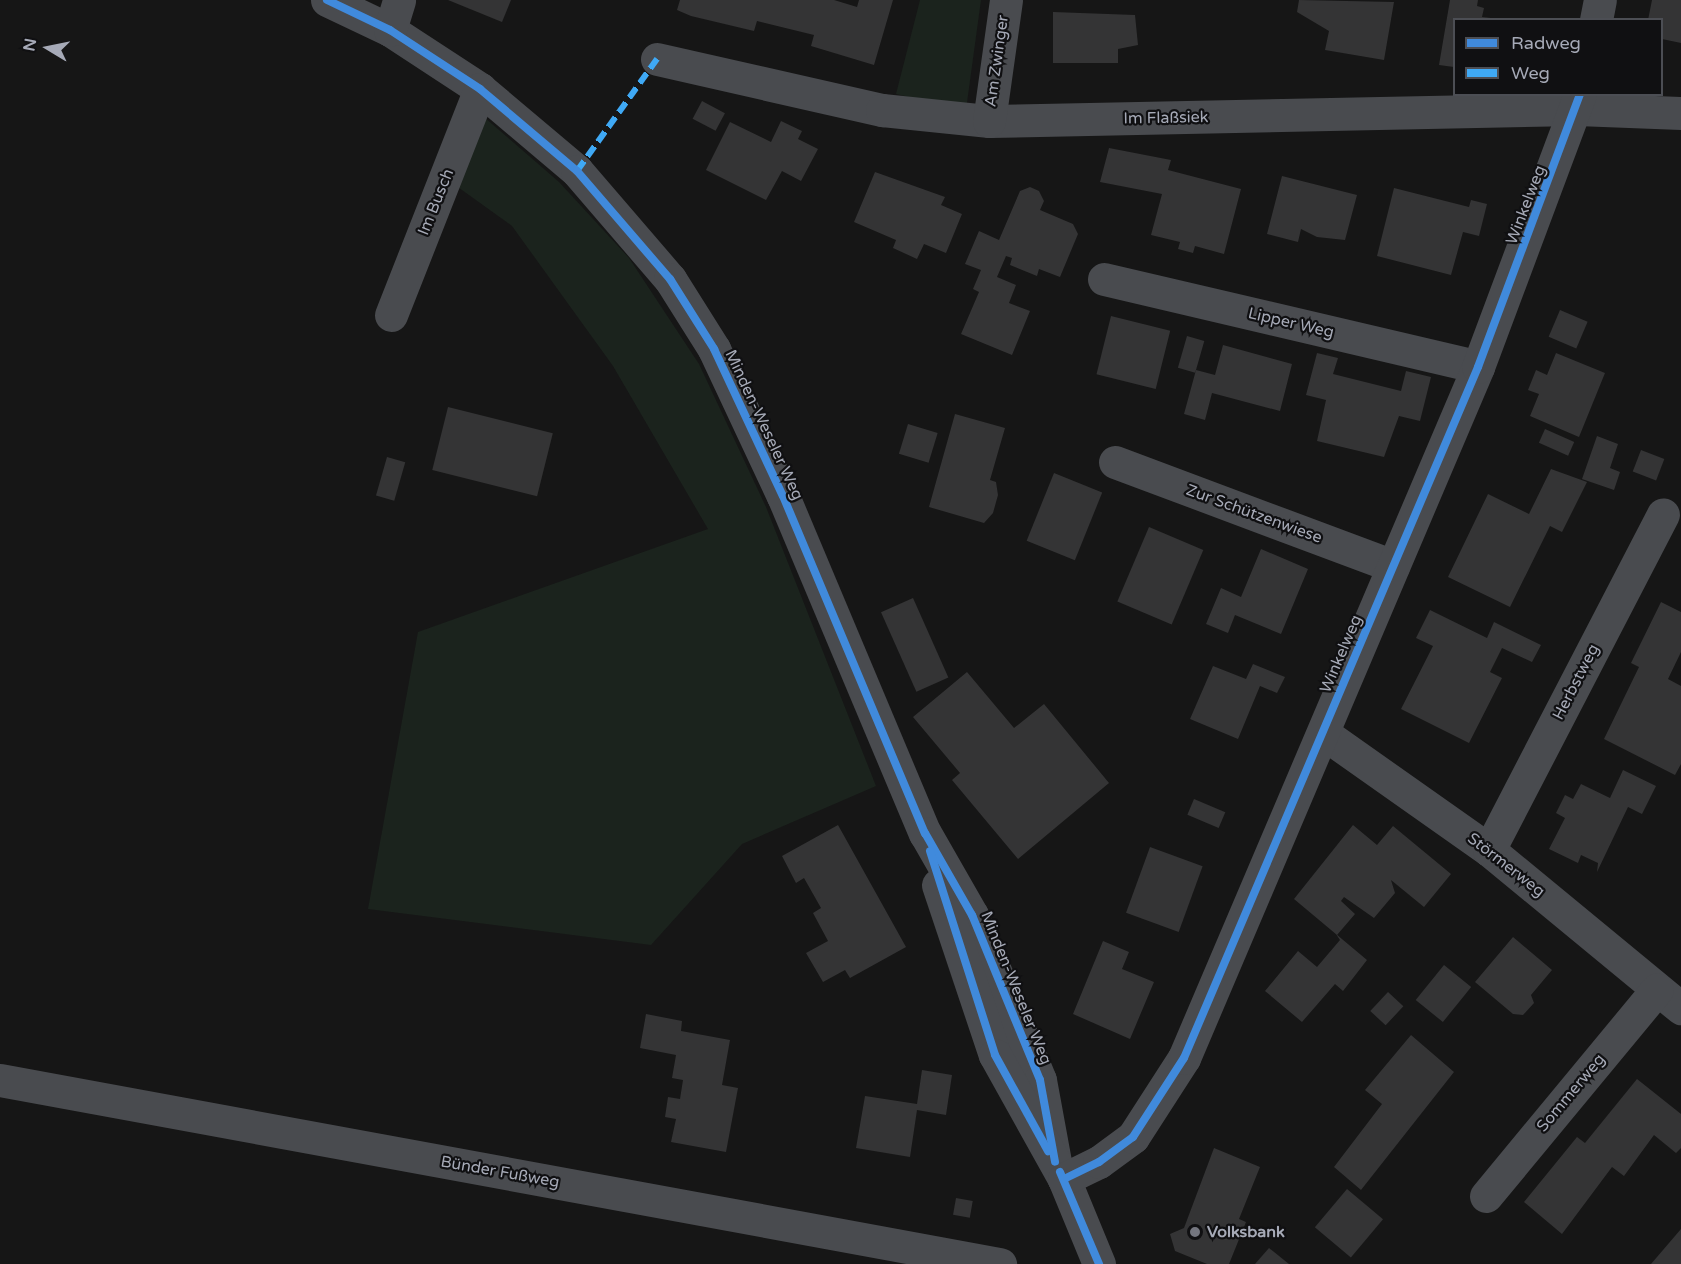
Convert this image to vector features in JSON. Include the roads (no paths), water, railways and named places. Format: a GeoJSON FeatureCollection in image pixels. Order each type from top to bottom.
{"type":"FeatureCollection","features":[{"type":"Feature","properties":{"kind":"street","name":"Minden-Weseler Weg"},"geometry":{"type":"LineString","coordinates":[[327,0],[395,15],[577,171],[670,279],[714,349],[783,496],[925,833],[995,1055],[1059,1171],[1099,1264]]}},
{"type":"Feature","properties":{"kind":"street","name":"Am Zwinger"},"geometry":{"type":"LineString","coordinates":[[988,121],[1006,0]]}},
{"type":"Feature","properties":{"kind":"street"},"geometry":{"type":"LineString","coordinates":[[1596,18],[1600,0]]}},
{"type":"Feature","properties":{"kind":"street","name":"Im Flaßsiek"},"geometry":{"type":"LineString","coordinates":[[657,59],[882,110],[988,121],[1578,102],[1681,113]]}},
{"type":"Feature","properties":{"kind":"street","name":"Im Busch"},"geometry":{"type":"LineString","coordinates":[[391,315],[480,89]]}},
{"type":"Feature","properties":{"kind":"street","name":"Winkelweg"},"geometry":{"type":"LineString","coordinates":[[1059,1171],[1116,1151],[1133,1137],[1165,1092],[1323,733],[1479,367],[1578,102]]}},
{"type":"Feature","properties":{"kind":"street","name":"Lipper Weg"},"geometry":{"type":"LineString","coordinates":[[1104,279],[1479,367]]}},
{"type":"Feature","properties":{"kind":"street","name":"Zur Schützenwiese"},"geometry":{"type":"LineString","coordinates":[[1115,462],[1393,566]]}},
{"type":"Feature","properties":{"kind":"street","name":"Herbstweg"},"geometry":{"type":"LineString","coordinates":[[1490,850],[1663,514]]}},
{"type":"Feature","properties":{"kind":"street","name":"Störmerweg"},"geometry":{"type":"LineString","coordinates":[[1323,733],[1490,850],[1669,998]]}},
{"type":"Feature","properties":{"kind":"street","name":"Sommerweg"},"geometry":{"type":"LineString","coordinates":[[1486,1196],[1669,998]]}},
{"type":"Feature","properties":{"kind":"street","name":"Bünder Fußweg"},"geometry":{"type":"LineString","coordinates":[[0,1080],[1000,1264]]}},
{"type":"Feature","properties":{"kind":"place","name":"Volksbank"},"geometry":{"type":"Point","coordinates":[1195,1232]}}]}
